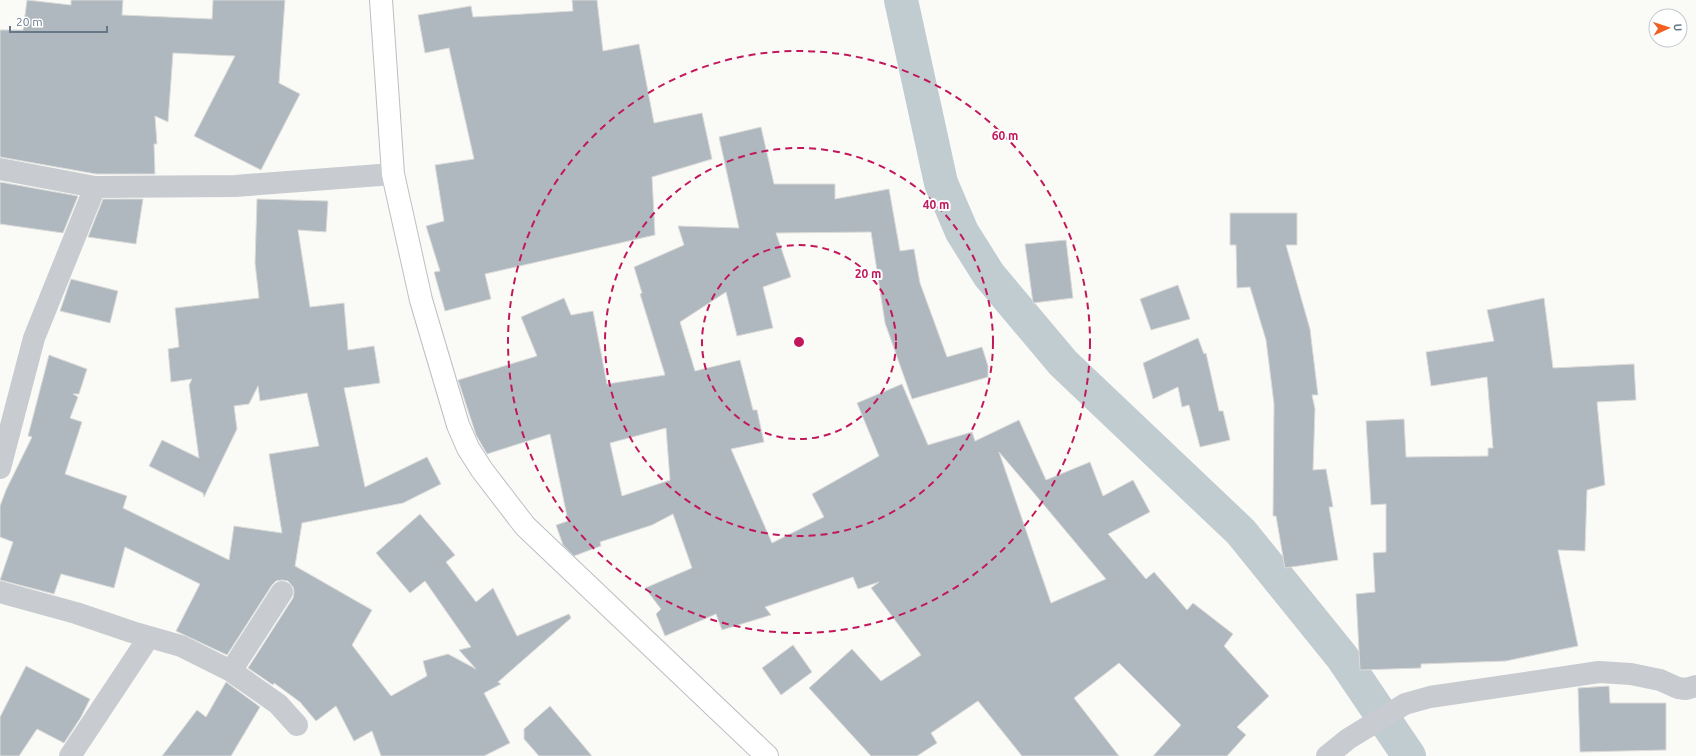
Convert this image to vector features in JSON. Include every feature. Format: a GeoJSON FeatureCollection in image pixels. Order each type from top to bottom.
{"type":"FeatureCollection","features":[{"type":"Feature","properties":{"kind":"main road"},"geometry":{"type":"LineString","coordinates":[[381,0],[393,174],[421,300],[458,425],[468,448],[482,470],[525,526],[767,756]]}},
{"type":"Feature","properties":{"kind":"street"},"geometry":{"type":"LineString","coordinates":[[0,169],[94,187],[235,186],[393,174]]}},
{"type":"Feature","properties":{"kind":"street"},"geometry":{"type":"LineString","coordinates":[[0,468],[34,338],[94,187]]}},
{"type":"Feature","properties":{"kind":"street"},"geometry":{"type":"LineString","coordinates":[[0,592],[76,613],[181,646],[231,671],[278,704],[297,725]]}},
{"type":"Feature","properties":{"kind":"street"},"geometry":{"type":"LineString","coordinates":[[231,671],[282,592]]}},
{"type":"Feature","properties":{"kind":"street"},"geometry":{"type":"LineString","coordinates":[[70,756],[149,637]]}},
{"type":"Feature","properties":{"kind":"street"},"geometry":{"type":"LineString","coordinates":[[1327,756],[1348,739],[1405,704],[1430,697],[1600,672],[1631,674],[1660,680],[1678,688],[1686,689],[1696,686]]}},
{"type":"Feature","properties":{"kind":"building"},"geometry":{"type":"Polygon","coordinates":[[[27,0],[71,5],[71,0],[123,0],[122,15],[212,19],[213,0],[285,0],[279,83],[300,94],[261,170],[194,136],[235,56],[173,53],[168,122],[155,116],[157,144],[154,144],[155,174],[96,174],[0,157],[0,30],[23,30],[27,0]]]}},
{"type":"Feature","properties":{"kind":"building"},"geometry":{"type":"Polygon","coordinates":[[[572,0],[597,0],[603,51],[639,44],[654,123],[702,113],[712,159],[652,177],[655,235],[485,274],[491,299],[445,311],[434,272],[440,271],[426,226],[444,221],[435,165],[474,159],[449,48],[425,53],[418,15],[471,6],[473,17],[573,11],[572,0]]]}},
{"type":"Feature","properties":{"kind":"building"},"geometry":{"type":"Polygon","coordinates":[[[761,127],[774,184],[835,184],[835,199],[889,189],[900,251],[914,249],[920,283],[947,357],[982,347],[988,366],[988,377],[912,399],[885,323],[871,232],[776,233],[791,277],[763,287],[773,328],[737,336],[726,292],[680,322],[695,371],[740,360],[753,410],[757,410],[764,442],[731,449],[772,543],[824,517],[812,494],[879,456],[857,403],[902,384],[928,445],[972,432],[975,441],[1019,420],[1046,480],[1090,462],[1103,496],[1133,480],[1150,512],[1108,534],[1146,579],[1154,572],[1187,610],[1193,603],[1233,634],[1224,646],[1269,696],[1237,727],[1246,735],[1227,756],[1153,756],[1181,725],[1119,663],[1074,698],[1119,756],[1022,756],[978,701],[931,733],[937,743],[917,756],[871,756],[809,688],[852,649],[881,681],[921,655],[871,588],[879,582],[858,589],[853,577],[765,607],[771,615],[722,630],[716,614],[665,636],[656,614],[661,609],[645,588],[692,568],[673,514],[652,525],[600,542],[601,546],[574,556],[563,545],[556,525],[568,521],[550,434],[487,454],[476,435],[458,380],[537,356],[521,317],[564,298],[571,315],[593,311],[607,384],[665,375],[640,294],[642,293],[634,267],[684,245],[678,226],[739,228],[719,137],[761,127]],[[666,428],[610,443],[622,496],[670,480],[666,428]],[[999,452],[1051,603],[1106,579],[1028,486],[999,452]]]}},
{"type":"Feature","properties":{"kind":"building"},"geometry":{"type":"Polygon","coordinates":[[[0,182],[78,196],[63,233],[0,224],[0,182]]]}},
{"type":"Feature","properties":{"kind":"building"},"geometry":{"type":"Polygon","coordinates":[[[103,199],[143,199],[136,244],[88,237],[103,199]]]}},
{"type":"Feature","properties":{"kind":"building"},"geometry":{"type":"Polygon","coordinates":[[[257,199],[328,201],[326,232],[298,230],[310,307],[344,303],[348,350],[374,346],[380,383],[344,388],[365,487],[427,457],[441,484],[403,503],[302,523],[295,566],[372,610],[352,645],[391,696],[427,676],[423,661],[448,654],[476,669],[459,650],[471,647],[425,581],[410,593],[376,553],[420,514],[455,555],[446,562],[476,602],[493,588],[517,636],[569,614],[571,618],[498,682],[501,684],[484,693],[510,743],[484,756],[381,756],[372,731],[354,741],[336,706],[316,721],[300,702],[274,683],[273,685],[248,668],[293,598],[293,587],[288,581],[276,581],[272,585],[227,655],[176,631],[200,584],[125,547],[114,588],[61,574],[54,594],[0,580],[13,542],[0,537],[0,506],[6,490],[32,437],[28,436],[49,355],[87,369],[79,394],[73,394],[78,397],[70,418],[82,422],[65,474],[127,496],[123,508],[229,560],[234,526],[282,533],[269,454],[319,446],[307,393],[260,401],[258,386],[249,404],[234,406],[237,429],[204,497],[203,493],[149,466],[162,440],[199,458],[189,385],[192,379],[171,382],[168,349],[179,347],[175,308],[259,298],[255,263],[257,199]]]}},
{"type":"Feature","properties":{"kind":"building"},"geometry":{"type":"Polygon","coordinates":[[[1230,213],[1297,213],[1297,245],[1286,245],[1310,329],[1318,395],[1312,395],[1315,409],[1313,470],[1326,469],[1333,507],[1329,507],[1338,560],[1285,568],[1276,516],[1273,516],[1274,404],[1266,340],[1250,287],[1237,288],[1236,245],[1230,245],[1230,213]]]}},
{"type":"Feature","properties":{"kind":"building"},"geometry":{"type":"Polygon","coordinates":[[[1066,240],[1073,298],[1033,303],[1025,244],[1066,240]]]}},
{"type":"Feature","properties":{"kind":"building"},"geometry":{"type":"Polygon","coordinates":[[[71,279],[118,291],[110,323],[60,311],[71,279]]]}},
{"type":"Feature","properties":{"kind":"building"},"geometry":{"type":"Polygon","coordinates":[[[1178,285],[1190,319],[1151,330],[1140,299],[1178,285]]]}},
{"type":"Feature","properties":{"kind":"building"},"geometry":{"type":"Polygon","coordinates":[[[1544,298],[1553,368],[1634,364],[1636,400],[1597,402],[1605,485],[1587,490],[1585,551],[1558,550],[1578,646],[1506,661],[1421,664],[1421,668],[1360,670],[1356,594],[1375,592],[1373,553],[1386,552],[1386,504],[1371,505],[1366,421],[1404,419],[1406,457],[1488,456],[1488,448],[1493,448],[1487,377],[1431,386],[1426,352],[1494,341],[1487,310],[1544,298]]]}},
{"type":"Feature","properties":{"kind":"building"},"geometry":{"type":"Polygon","coordinates":[[[1198,338],[1204,354],[1206,353],[1219,411],[1223,411],[1230,440],[1200,447],[1189,405],[1182,407],[1178,387],[1153,399],[1143,363],[1198,338]]]}},
{"type":"Feature","properties":{"kind":"building"},"geometry":{"type":"Polygon","coordinates":[[[793,645],[812,672],[781,695],[762,668],[793,645]]]}},
{"type":"Feature","properties":{"kind":"building"},"geometry":{"type":"Polygon","coordinates":[[[26,666],[90,699],[81,717],[64,743],[37,729],[19,756],[0,756],[0,717],[26,666]]]}},
{"type":"Feature","properties":{"kind":"building"},"geometry":{"type":"Polygon","coordinates":[[[226,682],[260,707],[231,756],[162,756],[197,710],[206,717],[226,682]]]}},
{"type":"Feature","properties":{"kind":"building"},"geometry":{"type":"Polygon","coordinates":[[[1609,686],[1610,703],[1666,703],[1666,750],[1580,752],[1578,688],[1609,686]]]}},
{"type":"Feature","properties":{"kind":"building"},"geometry":{"type":"Polygon","coordinates":[[[550,706],[592,756],[539,756],[524,739],[524,729],[550,706]]]}},
{"type":"Feature","properties":{"kind":"waterway"},"geometry":{"type":"LineString","coordinates":[[901,0],[941,183],[962,232],[989,275],[1063,363],[1241,532],[1342,657],[1409,756]]}}]}
